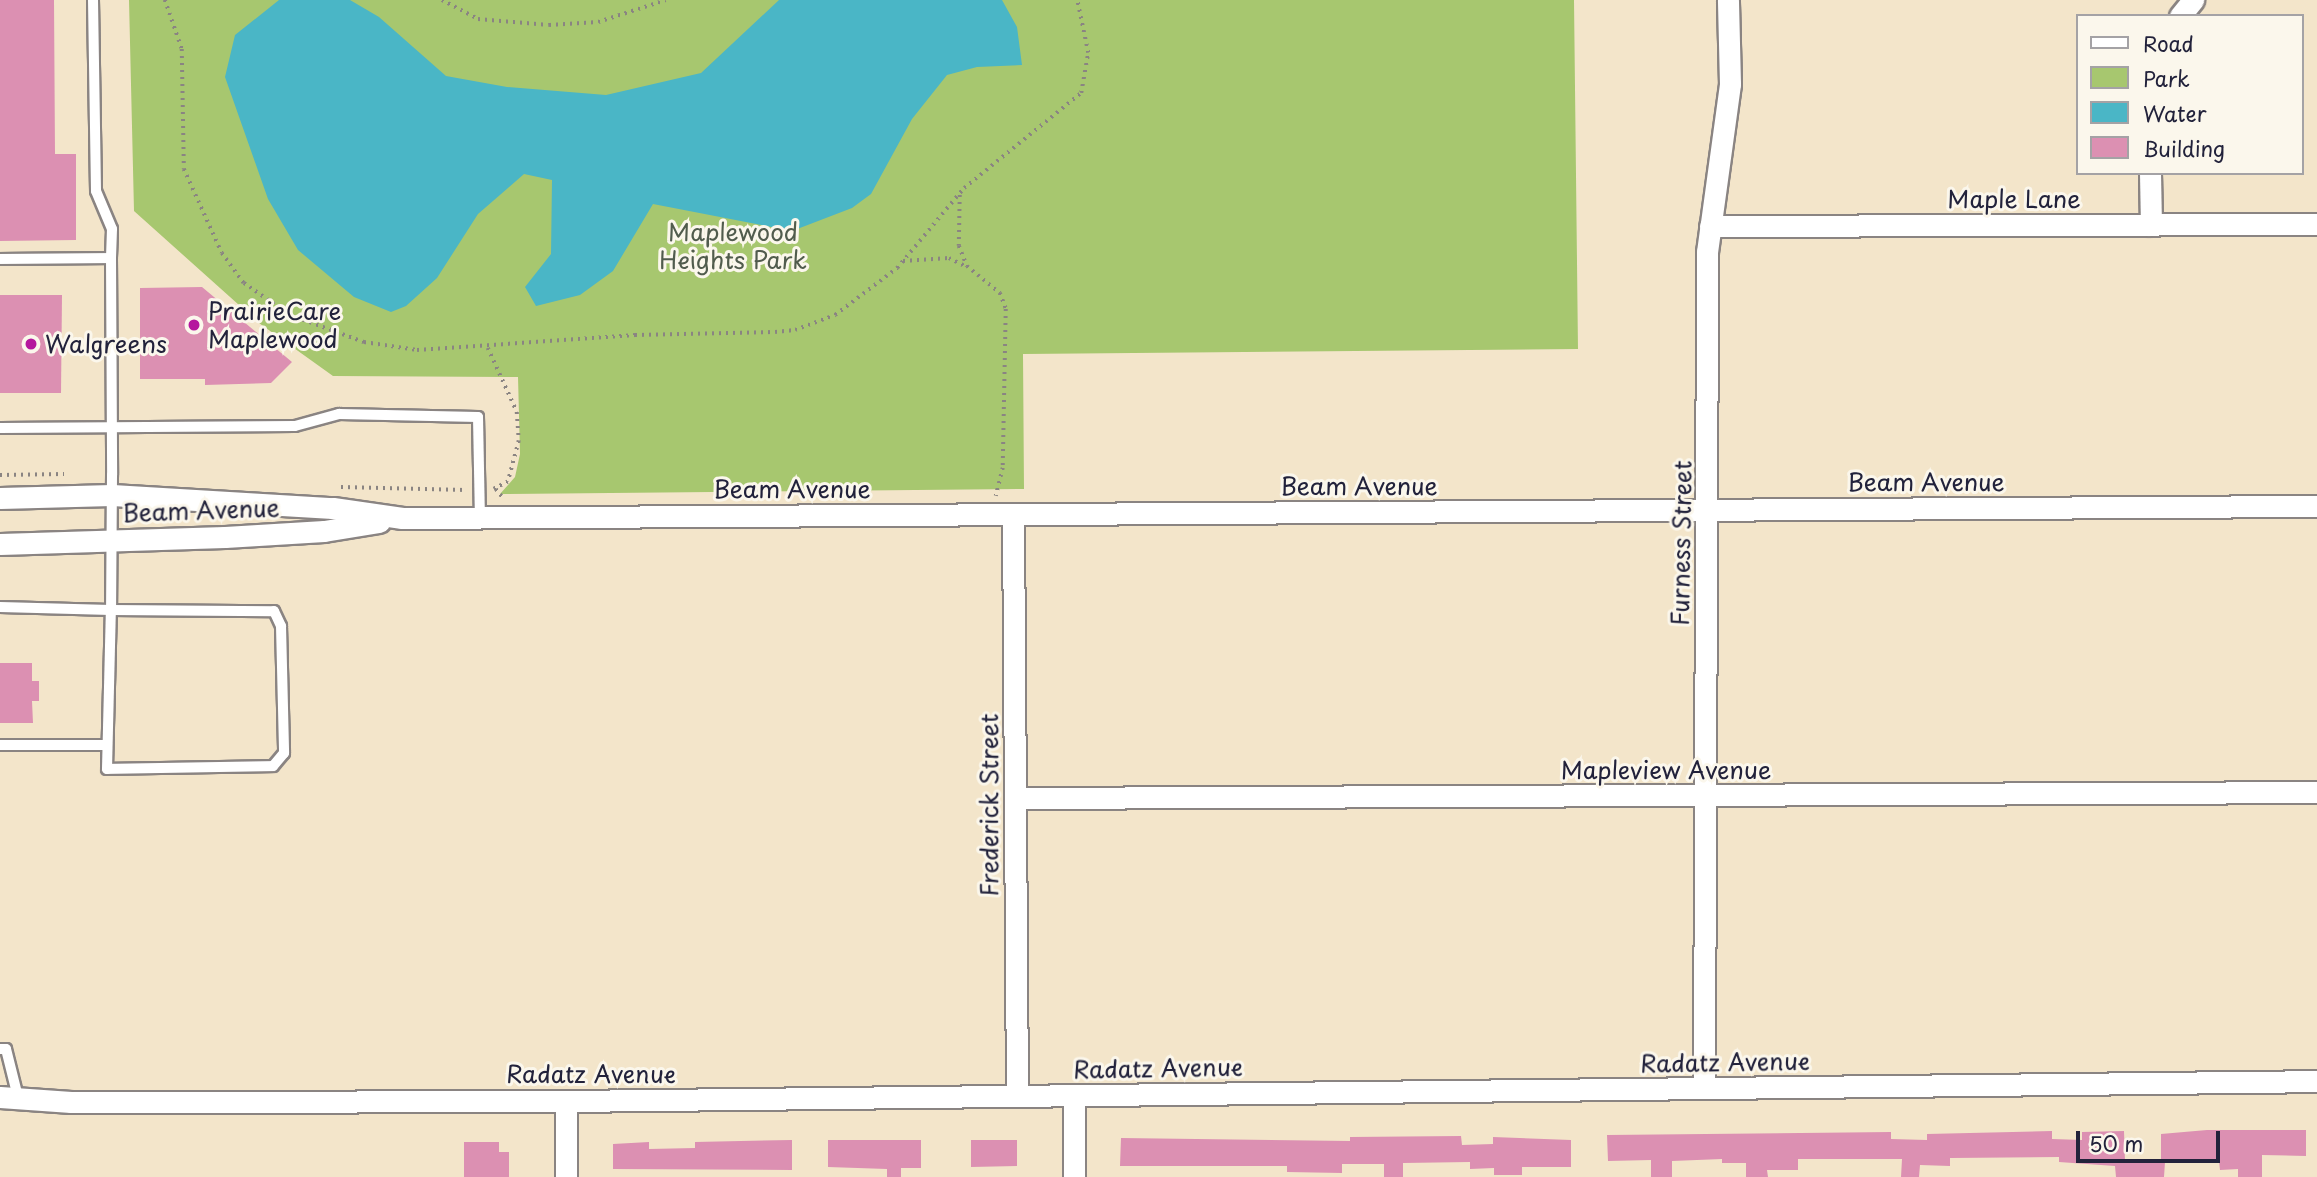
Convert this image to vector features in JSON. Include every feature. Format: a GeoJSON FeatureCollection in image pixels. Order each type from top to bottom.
{"type":"FeatureCollection","features":[{"type":"Feature","properties":{"kind":"street","name":"Furness Street"},"geometry":{"type":"LineString","coordinates":[[1704,1088],[1703,796],[1710,510],[1710,226],[1730,84],[1728,0]]}},
{"type":"Feature","properties":{"kind":"street"},"geometry":{"type":"LineString","coordinates":[[2182,14],[2193,0]]}},
{"type":"Feature","properties":{"kind":"street"},"geometry":{"type":"LineString","coordinates":[[2150,175],[2151,225]]}},
{"type":"Feature","properties":{"kind":"street","name":"Maple Lane"},"geometry":{"type":"LineString","coordinates":[[1710,226],[2317,224]]}},
{"type":"Feature","properties":{"kind":"street","name":"Beam Avenue"},"geometry":{"type":"LineString","coordinates":[[0,498],[113,495],[333,508],[402,518]]}},
{"type":"Feature","properties":{"kind":"street","name":"Beam Avenue"},"geometry":{"type":"LineString","coordinates":[[0,544],[324,531],[402,518],[2317,506]]}},
{"type":"Feature","properties":{"kind":"street","name":"Frederick Street"},"geometry":{"type":"LineString","coordinates":[[1003,514],[1014,798],[1017,1096]]}},
{"type":"Feature","properties":{"kind":"street","name":"Mapleview Avenue"},"geometry":{"type":"LineString","coordinates":[[1014,798],[2317,792]]}},
{"type":"Feature","properties":{"kind":"street","name":"Radatz Avenue"},"geometry":{"type":"LineString","coordinates":[[9,1097],[71,1102],[566,1101],[2317,1081]]}},
{"type":"Feature","properties":{"kind":"street"},"geometry":{"type":"LineString","coordinates":[[1074,1095],[1074,1177]]}},
{"type":"Feature","properties":{"kind":"street"},"geometry":{"type":"LineString","coordinates":[[566,1101],[566,1177]]}},
{"type":"Feature","properties":{"kind":"lane"},"geometry":{"type":"LineString","coordinates":[[0,607],[111,610],[274,611],[281,626],[284,753],[273,766],[107,769],[111,610],[111,540],[113,495],[112,229],[96,191],[93,0]]}},
{"type":"Feature","properties":{"kind":"lane"},"geometry":{"type":"LineString","coordinates":[[0,259],[111,258]]}},
{"type":"Feature","properties":{"kind":"lane"},"geometry":{"type":"LineString","coordinates":[[0,428],[295,426],[340,414],[478,417],[480,517]]}},
{"type":"Feature","properties":{"kind":"lane"},"geometry":{"type":"LineString","coordinates":[[0,745],[107,745]]}},
{"type":"Feature","properties":{"kind":"lane"},"geometry":{"type":"LineString","coordinates":[[0,1049],[6,1049],[9,1097]]}},
{"type":"Feature","properties":{"kind":"path"},"geometry":{"type":"LineString","coordinates":[[165,0],[182,49],[184,169],[222,253],[244,283],[290,315],[364,342],[417,350],[488,348],[635,335],[795,330],[835,315],[872,291],[903,261],[960,192],[1081,93],[1088,53],[1077,0]]}},
{"type":"Feature","properties":{"kind":"path"},"geometry":{"type":"LineString","coordinates":[[442,0],[478,19],[550,25],[598,22],[666,0]]}},
{"type":"Feature","properties":{"kind":"path"},"geometry":{"type":"LineString","coordinates":[[960,192],[959,246],[967,266]]}},
{"type":"Feature","properties":{"kind":"path"},"geometry":{"type":"LineString","coordinates":[[903,261],[949,258],[967,266],[1000,293],[1006,309],[1003,514]]}},
{"type":"Feature","properties":{"kind":"path"},"geometry":{"type":"LineString","coordinates":[[479,489],[496,489],[509,482],[519,440],[517,412],[488,348]]}},
{"type":"Feature","properties":{"kind":"green space","name":"Maplewood Heights Park"},"geometry":{"type":"Polygon","coordinates":[[[129,0],[1574,0],[1578,349],[1023,354],[1024,489],[500,494],[515,477],[520,454],[518,377],[333,376],[259,323],[134,211],[129,0]]]}},
{"type":"Feature","properties":{"kind":"water"},"geometry":{"type":"Polygon","coordinates":[[[279,0],[350,0],[379,17],[446,76],[507,87],[606,95],[701,73],[779,0],[1002,0],[1017,27],[1022,65],[977,67],[947,75],[912,119],[871,194],[852,208],[792,231],[653,204],[613,271],[580,295],[536,306],[525,287],[551,254],[552,180],[524,174],[478,214],[437,278],[406,306],[391,312],[354,297],[298,250],[268,199],[225,77],[235,35],[279,0]]]}},
{"type":"Feature","properties":{"kind":"building"},"geometry":{"type":"Polygon","coordinates":[[[0,0],[54,0],[55,154],[76,154],[76,240],[0,241],[0,0]]]}},
{"type":"Feature","properties":{"kind":"building","name":"PrairieCare Maplewood"},"geometry":{"type":"Polygon","coordinates":[[[202,287],[292,362],[271,383],[205,385],[205,379],[140,379],[140,288],[202,287]]]}},
{"type":"Feature","properties":{"kind":"building","name":"Walgreens"},"geometry":{"type":"Polygon","coordinates":[[[0,295],[62,295],[61,393],[0,393],[0,295]]]}},
{"type":"Feature","properties":{"kind":"building"},"geometry":{"type":"Polygon","coordinates":[[[0,663],[32,663],[32,681],[39,681],[39,701],[32,701],[33,723],[0,723],[0,663]]]}},
{"type":"Feature","properties":{"kind":"building"},"geometry":{"type":"Polygon","coordinates":[[[2207,1130],[2306,1130],[2306,1156],[2262,1155],[2262,1177],[2238,1177],[2238,1169],[2220,1170],[2219,1161],[2165,1162],[2164,1177],[2116,1177],[2115,1166],[2059,1162],[2059,1157],[1950,1158],[1950,1166],[1920,1165],[1919,1177],[1901,1177],[1902,1159],[1798,1159],[1798,1170],[1767,1170],[1768,1177],[1746,1177],[1746,1163],[1722,1163],[1722,1159],[1672,1161],[1672,1177],[1651,1177],[1651,1160],[1608,1161],[1607,1135],[1891,1132],[1891,1139],[1927,1140],[1927,1134],[2052,1131],[2052,1139],[2082,1140],[2082,1132],[2124,1131],[2125,1162],[2161,1160],[2161,1134],[2207,1130]]]}},
{"type":"Feature","properties":{"kind":"building"},"geometry":{"type":"Polygon","coordinates":[[[1461,1136],[1462,1145],[1493,1144],[1493,1137],[1571,1140],[1571,1167],[1522,1167],[1522,1175],[1494,1175],[1494,1168],[1470,1169],[1470,1162],[1403,1163],[1403,1177],[1384,1177],[1384,1164],[1342,1164],[1342,1173],[1287,1172],[1287,1166],[1120,1166],[1121,1138],[1350,1141],[1350,1137],[1461,1136]]]}},
{"type":"Feature","properties":{"kind":"building"},"geometry":{"type":"Polygon","coordinates":[[[792,1140],[792,1170],[613,1169],[613,1144],[649,1142],[649,1149],[695,1148],[695,1142],[792,1140]]]}},
{"type":"Feature","properties":{"kind":"building"},"geometry":{"type":"Polygon","coordinates":[[[828,1140],[921,1140],[921,1168],[901,1168],[901,1177],[887,1177],[887,1169],[828,1167],[828,1140]]]}},
{"type":"Feature","properties":{"kind":"building"},"geometry":{"type":"Polygon","coordinates":[[[971,1140],[1017,1140],[1017,1166],[971,1167],[971,1140]]]}},
{"type":"Feature","properties":{"kind":"building"},"geometry":{"type":"Polygon","coordinates":[[[464,1142],[499,1142],[499,1152],[509,1152],[509,1177],[464,1177],[464,1142]]]}},
{"type":"Feature","properties":{"kind":"place","name":"PrairieCare Maplewood"},"geometry":{"type":"Point","coordinates":[194,325]}},
{"type":"Feature","properties":{"kind":"place","name":"Walgreens"},"geometry":{"type":"Point","coordinates":[31,344]}}]}
